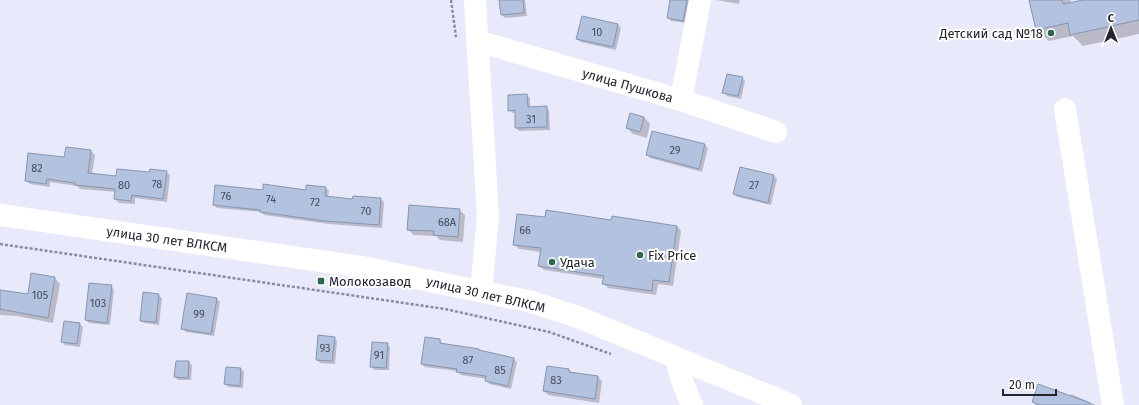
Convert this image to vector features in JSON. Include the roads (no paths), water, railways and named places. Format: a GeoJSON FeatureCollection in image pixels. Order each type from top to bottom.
{"type":"FeatureCollection","features":[{"type":"Feature","properties":{"kind":"main road"},"geometry":{"type":"LineString","coordinates":[[475,0],[466,40],[488,217],[481,291]]}},
{"type":"Feature","properties":{"kind":"main road","name":"улица Пушкова"},"geometry":{"type":"LineString","coordinates":[[466,40],[681,100],[700,0]]}},
{"type":"Feature","properties":{"kind":"main road"},"geometry":{"type":"LineString","coordinates":[[681,100],[776,132]]}},
{"type":"Feature","properties":{"kind":"main road"},"geometry":{"type":"LineString","coordinates":[[1065,109],[1113,405]]}},
{"type":"Feature","properties":{"kind":"main road","name":"улица 30 лет ВЛКСМ"},"geometry":{"type":"LineString","coordinates":[[0,215],[362,267],[532,302],[578,317],[790,405]]}},
{"type":"Feature","properties":{"kind":"main road"},"geometry":{"type":"LineString","coordinates":[[676,358],[680,378],[692,405]]}},
{"type":"Feature","properties":{"kind":"place","name":"Детский сад №18"},"geometry":{"type":"Point","coordinates":[1051,33]}},
{"type":"Feature","properties":{"kind":"place","name":"Fix Price"},"geometry":{"type":"Point","coordinates":[640,255]}},
{"type":"Feature","properties":{"kind":"place","name":"Удача"},"geometry":{"type":"Point","coordinates":[552,262]}},
{"type":"Feature","properties":{"kind":"place","name":"Молокозавод"},"geometry":{"type":"Point","coordinates":[321,281]}}]}
